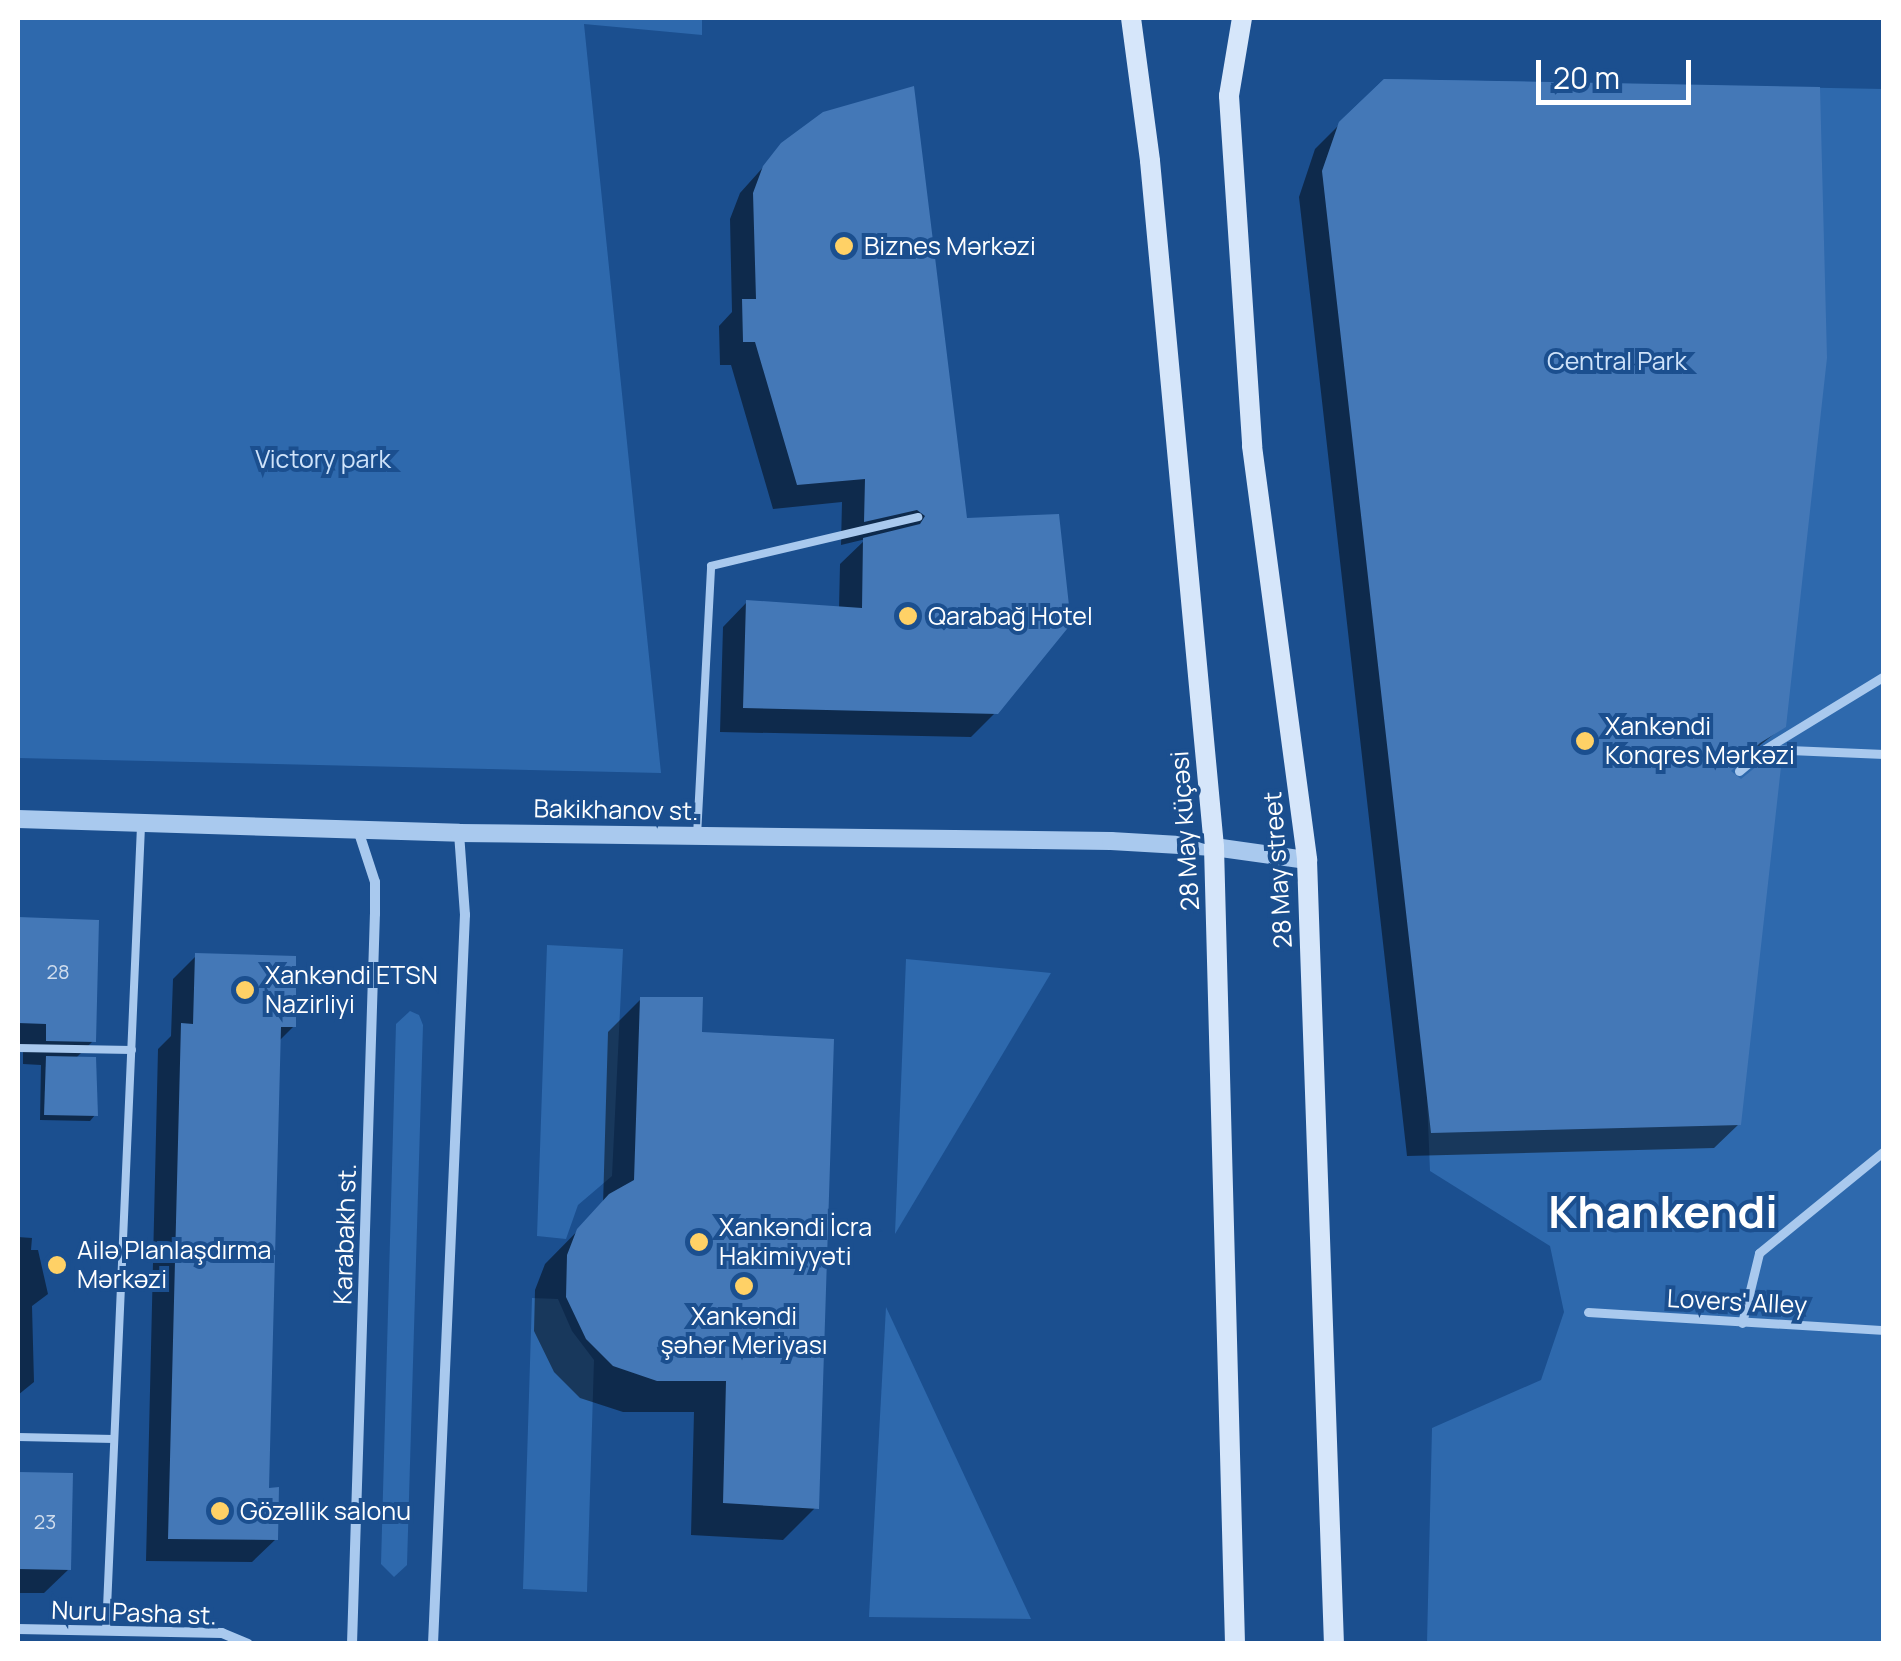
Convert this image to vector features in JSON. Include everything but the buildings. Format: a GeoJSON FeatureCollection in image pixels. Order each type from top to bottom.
{"type":"FeatureCollection","features":[{"type":"Feature","properties":{"kind":"main road","name":"28 May küçəsi"},"geometry":{"type":"LineString","coordinates":[[1132,18],[1150,162],[1214,847],[1235,1644]]}},
{"type":"Feature","properties":{"kind":"main road","name":"28 May street"},"geometry":{"type":"LineString","coordinates":[[1242,18],[1228,96],[1252,446],[1308,860],[1334,1644]]}},
{"type":"Feature","properties":{"kind":"street"},"geometry":{"type":"LineString","coordinates":[[1739,771],[1764,749],[1884,676]]}},
{"type":"Feature","properties":{"kind":"street"},"geometry":{"type":"LineString","coordinates":[[1764,749],[1884,754]]}},
{"type":"Feature","properties":{"kind":"street","name":"Bakikhanov st."},"geometry":{"type":"LineString","coordinates":[[18,819],[460,834],[1111,841],[1214,847],[1308,860]]}},
{"type":"Feature","properties":{"kind":"street","name":"Karabakh st."},"geometry":{"type":"LineString","coordinates":[[352,1644],[376,914],[376,882],[358,830]]}},
{"type":"Feature","properties":{"kind":"street"},"geometry":{"type":"LineString","coordinates":[[433,1644],[465,915],[460,834]]}},
{"type":"Feature","properties":{"kind":"street"},"geometry":{"type":"LineString","coordinates":[[1742,1323],[1759,1252],[1884,1152]]}},
{"type":"Feature","properties":{"kind":"street","name":"Lovers' Alley"},"geometry":{"type":"LineString","coordinates":[[1588,1312],[1884,1330]]}},
{"type":"Feature","properties":{"kind":"street","name":"Nuru Pasha st."},"geometry":{"type":"LineString","coordinates":[[18,1629],[222,1633],[248,1644]]}},
{"type":"Feature","properties":{"kind":"lane"},"geometry":{"type":"LineString","coordinates":[[698,836],[711,566],[918,517]]}},
{"type":"Feature","properties":{"kind":"lane"},"geometry":{"type":"LineString","coordinates":[[106,1631],[141,822]]}},
{"type":"Feature","properties":{"kind":"lane"},"geometry":{"type":"LineString","coordinates":[[18,1048],[132,1050]]}},
{"type":"Feature","properties":{"kind":"lane"},"geometry":{"type":"LineString","coordinates":[[18,1437],[114,1439]]}},
{"type":"Feature","properties":{"kind":"green space","name":"Victory park"},"geometry":{"type":"Polygon","coordinates":[[[18,18],[702,18],[702,35],[584,24],[661,773],[18,758],[18,18]]]}},
{"type":"Feature","properties":{"kind":"green space","name":"Central Park"},"geometry":{"type":"Polygon","coordinates":[[[1384,79],[1883,89],[1883,1643],[1427,1643],[1432,1428],[1541,1380],[1564,1312],[1550,1246],[1430,1171],[1420,928],[1322,171],[1339,122],[1384,79]]]}},
{"type":"Feature","properties":{"kind":"green space"},"geometry":{"type":"Polygon","coordinates":[[[547,945],[623,949],[612,1176],[578,1205],[566,1239],[537,1236],[547,945]]]}},
{"type":"Feature","properties":{"kind":"green space"},"geometry":{"type":"Polygon","coordinates":[[[906,959],[1051,973],[895,1234],[906,959]]]}},
{"type":"Feature","properties":{"kind":"green space"},"geometry":{"type":"Polygon","coordinates":[[[410,1011],[419,1015],[423,1025],[407,1565],[394,1577],[381,1564],[396,1024],[410,1011]]]}},
{"type":"Feature","properties":{"kind":"green space"},"geometry":{"type":"Polygon","coordinates":[[[532,1298],[558,1299],[572,1331],[594,1360],[587,1592],[523,1589],[532,1298]]]}},
{"type":"Feature","properties":{"kind":"green space"},"geometry":{"type":"Polygon","coordinates":[[[886,1307],[1031,1619],[869,1617],[886,1307]]]}},
{"type":"Feature","properties":{"kind":"place","name":"Biznes Mərkəzi"},"geometry":{"type":"Point","coordinates":[844,246]}},
{"type":"Feature","properties":{"kind":"place","name":"Qarabağ Hotel"},"geometry":{"type":"Point","coordinates":[908,616]}},
{"type":"Feature","properties":{"kind":"place","name":"Xankəndi Konqres Mərkəzi"},"geometry":{"type":"Point","coordinates":[1585,741]}},
{"type":"Feature","properties":{"kind":"place","name":"Xankəndi ETSN Nazirliyi"},"geometry":{"type":"Point","coordinates":[245,990]}},
{"type":"Feature","properties":{"kind":"place","name":"Xankəndi İcra Hakimiyyəti"},"geometry":{"type":"Point","coordinates":[699,1242]}},
{"type":"Feature","properties":{"kind":"place","name":"Ailə Planlaşdırma Mərkəzi"},"geometry":{"type":"Point","coordinates":[57,1265]}},
{"type":"Feature","properties":{"kind":"place","name":"Xankəndi şəhər Meriyası"},"geometry":{"type":"Point","coordinates":[744,1286]}},
{"type":"Feature","properties":{"kind":"place","name":"Gözəllik salonu"},"geometry":{"type":"Point","coordinates":[220,1511]}},
{"type":"Feature","properties":{"kind":"district","name":"Khankendi"},"geometry":{"type":"Point","coordinates":[1663,1212]}}]}
